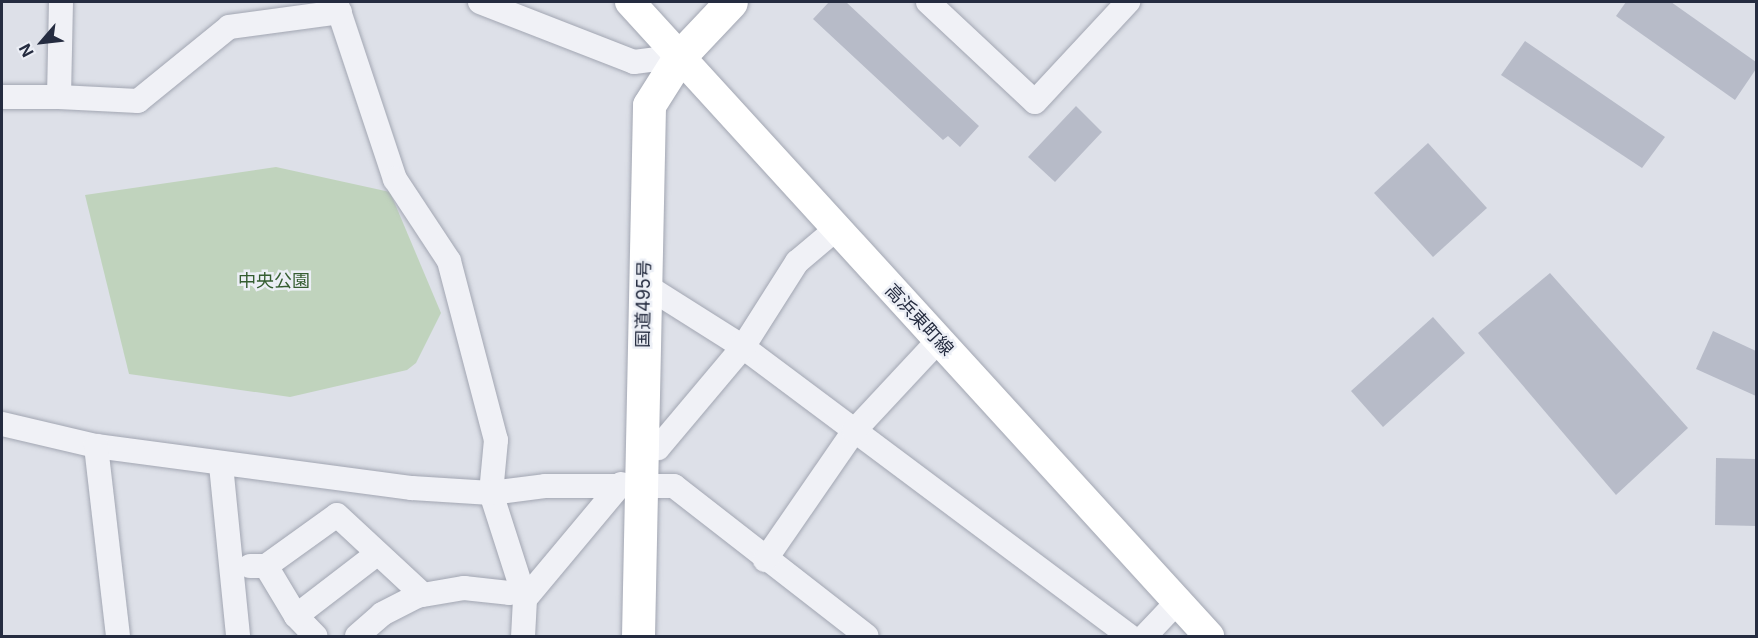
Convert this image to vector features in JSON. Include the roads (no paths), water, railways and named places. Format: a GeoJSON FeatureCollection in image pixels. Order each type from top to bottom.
{"type":"FeatureCollection","features":[{"type":"Feature","properties":{"kind":"highway","name":"国道495号"},"geometry":{"type":"LineString","coordinates":[[638,636],[631,484],[641,446],[649,105],[680,56],[731,2]]}},
{"type":"Feature","properties":{"kind":"main road","name":"高浜東町線"},"geometry":{"type":"LineString","coordinates":[[630,2],[938,341],[1179,600],[1209,636]]}},
{"type":"Feature","properties":{"kind":"street"},"geometry":{"type":"LineString","coordinates":[[59,97],[61,2]]}},
{"type":"Feature","properties":{"kind":"street"},"geometry":{"type":"LineString","coordinates":[[480,2],[634,62],[680,56]]}},
{"type":"Feature","properties":{"kind":"street"},"geometry":{"type":"LineString","coordinates":[[928,2],[1035,102],[1128,2]]}},
{"type":"Feature","properties":{"kind":"street"},"geometry":{"type":"LineString","coordinates":[[2,97],[138,101],[229,27],[338,7],[395,179],[449,261],[496,440],[491,493],[524,594],[523,636]]}},
{"type":"Feature","properties":{"kind":"street"},"geometry":{"type":"LineString","coordinates":[[641,446],[658,447],[743,347],[797,262],[836,229]]}},
{"type":"Feature","properties":{"kind":"street"},"geometry":{"type":"LineString","coordinates":[[645,285],[743,347],[1129,636]]}},
{"type":"Feature","properties":{"kind":"street"},"geometry":{"type":"LineString","coordinates":[[765,560],[854,431],[938,341]]}},
{"type":"Feature","properties":{"kind":"street"},"geometry":{"type":"LineString","coordinates":[[2,424],[96,447],[412,488],[491,493],[631,484],[674,486],[765,560],[867,636]]}},
{"type":"Feature","properties":{"kind":"street"},"geometry":{"type":"LineString","coordinates":[[96,447],[118,636]]}},
{"type":"Feature","properties":{"kind":"street"},"geometry":{"type":"LineString","coordinates":[[221,465],[233,567],[238,636]]}},
{"type":"Feature","properties":{"kind":"street"},"geometry":{"type":"LineString","coordinates":[[357,636],[382,614],[423,595],[464,588],[524,594],[631,484]]}},
{"type":"Feature","properties":{"kind":"street"},"geometry":{"type":"LineString","coordinates":[[233,567],[267,566],[337,515],[423,595]]}},
{"type":"Feature","properties":{"kind":"street"},"geometry":{"type":"LineString","coordinates":[[296,616],[378,553]]}},
{"type":"Feature","properties":{"kind":"street"},"geometry":{"type":"LineString","coordinates":[[267,566],[296,616],[315,636]]}},
{"type":"Feature","properties":{"kind":"street"},"geometry":{"type":"LineString","coordinates":[[1145,636],[1179,600]]}},
{"type":"Feature","properties":{"kind":"park label","name":"中央公園"},"geometry":{"type":"Point","coordinates":[274,281]}}]}
